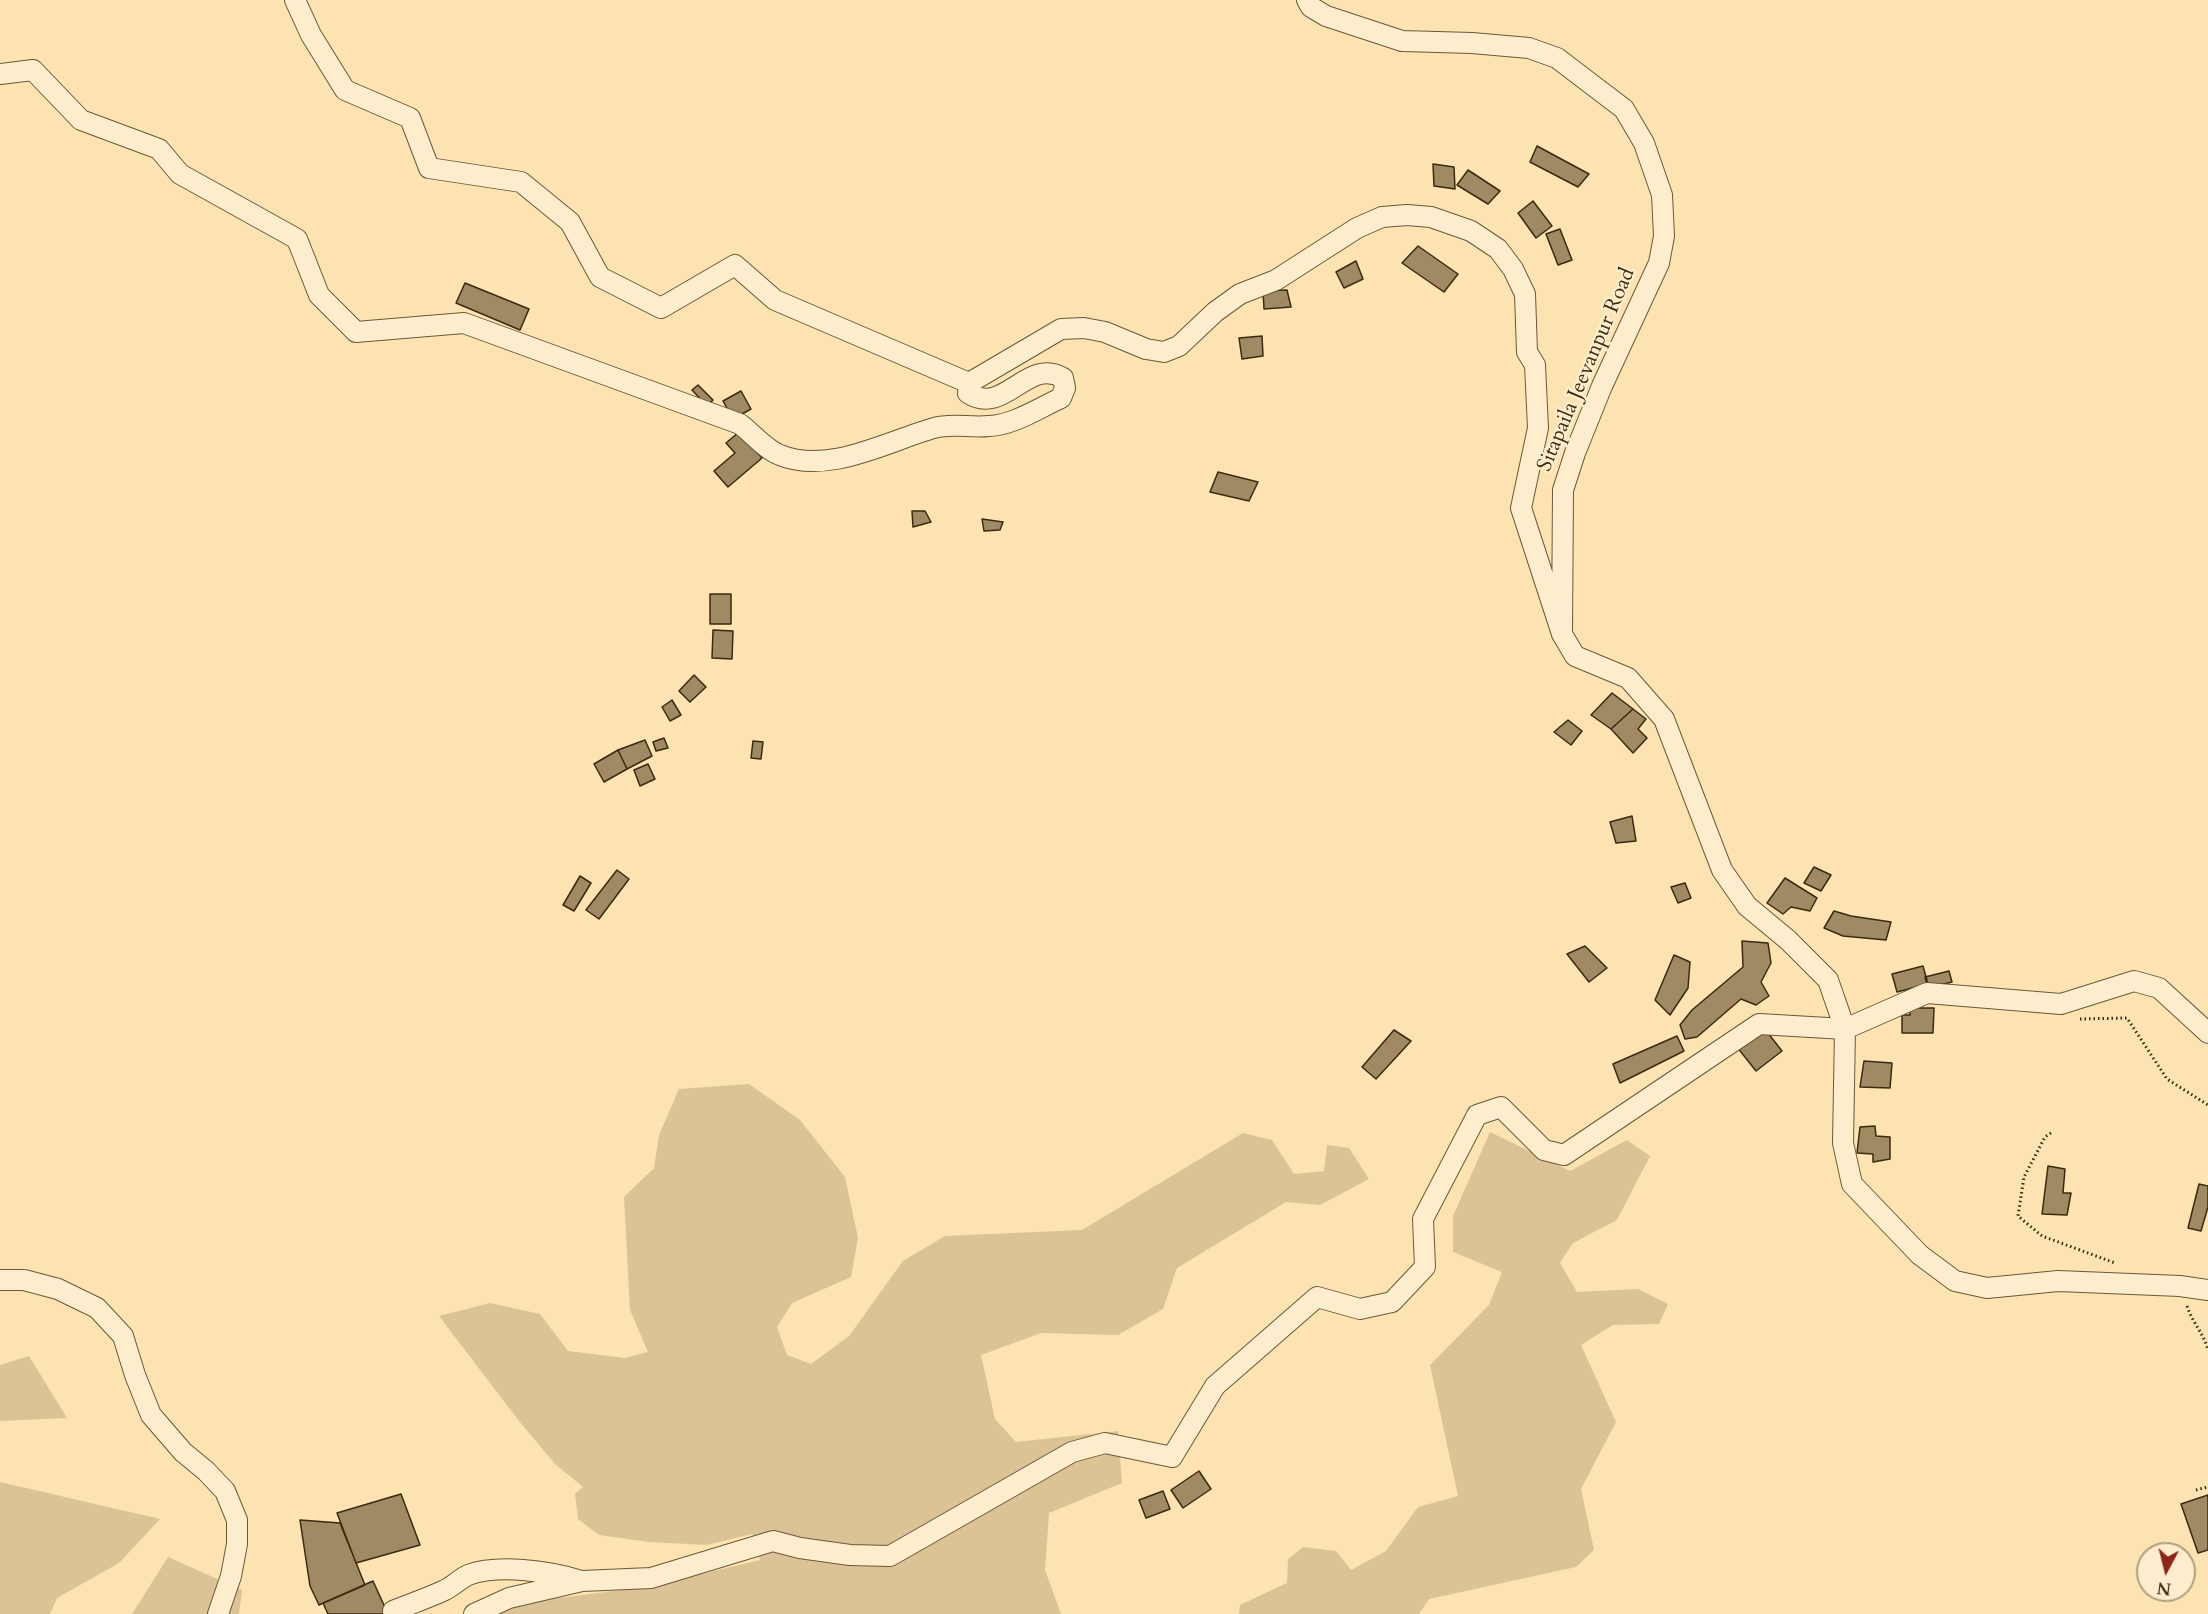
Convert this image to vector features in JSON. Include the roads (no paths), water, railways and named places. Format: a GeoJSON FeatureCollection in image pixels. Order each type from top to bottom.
{"type":"FeatureCollection","features":[{"type":"Feature","properties":{"kind":"street"},"geometry":{"type":"LineString","coordinates":[[295,0],[310,35],[345,90],[410,118],[429,168],[521,182],[570,222],[600,277],[661,308],[735,265],[775,300],[969,383]]}},
{"type":"Feature","properties":{"kind":"street","name":"Sitapaila Jeevanpur Road"},"geometry":{"type":"LineString","coordinates":[[1307,0],[1311,7],[1326,16],[1402,41],[1472,43],[1529,48],[1557,58],[1624,109],[1648,152],[1662,195],[1664,236],[1659,263],[1602,386],[1563,490],[1563,634]]}},
{"type":"Feature","properties":{"kind":"street"},"geometry":{"type":"LineString","coordinates":[[0,74],[33,70],[81,120],[159,149],[180,174],[297,239],[319,295],[356,332],[464,323],[740,424],[777,454],[794,459],[819,461],[856,454],[937,427],[991,426],[1009,422],[1061,398],[1065,388],[1063,378],[1054,372],[1039,373],[997,398],[978,399],[968,393],[969,383]]}},
{"type":"Feature","properties":{"kind":"street"},"geometry":{"type":"LineString","coordinates":[[969,383],[1061,329],[1084,328],[1105,332],[1146,349],[1164,352],[1179,346],[1215,312],[1239,294],[1276,279],[1357,228],[1383,218],[1407,215],[1431,217],[1471,231],[1498,249],[1513,269],[1525,294],[1527,352],[1534,365],[1538,428],[1521,508],[1563,634],[1575,656],[1628,678],[1664,719],[1722,870],[1747,906],[1788,940],[1828,980],[1845,1029],[1843,1143],[1852,1184],[1920,1255],[1955,1281],[1987,1288],[2058,1281],[2180,1286],[2208,1290]]}},
{"type":"Feature","properties":{"kind":"street"},"geometry":{"type":"LineString","coordinates":[[474,1614],[509,1598],[582,1581],[651,1578],[773,1541],[850,1556],[890,1556],[1072,1452],[1105,1443],[1172,1457],[1215,1386],[1317,1297],[1360,1309],[1392,1302],[1425,1267],[1423,1219],[1477,1115],[1501,1107],[1544,1150],[1564,1155],[1759,1024],[1845,1029],[1927,993],[2061,1004],[2134,981],[2158,988],[2208,1033]]}},
{"type":"Feature","properties":{"kind":"street"},"geometry":{"type":"LineString","coordinates":[[0,1280],[24,1280],[58,1289],[97,1308],[123,1336],[135,1376],[151,1415],[183,1452],[225,1491],[237,1520],[237,1544],[231,1576],[218,1614]]}},
{"type":"Feature","properties":{"kind":"street"},"geometry":{"type":"LineString","coordinates":[[393,1611],[445,1590],[467,1576],[483,1572],[500,1570],[558,1574],[582,1581]]}}]}
